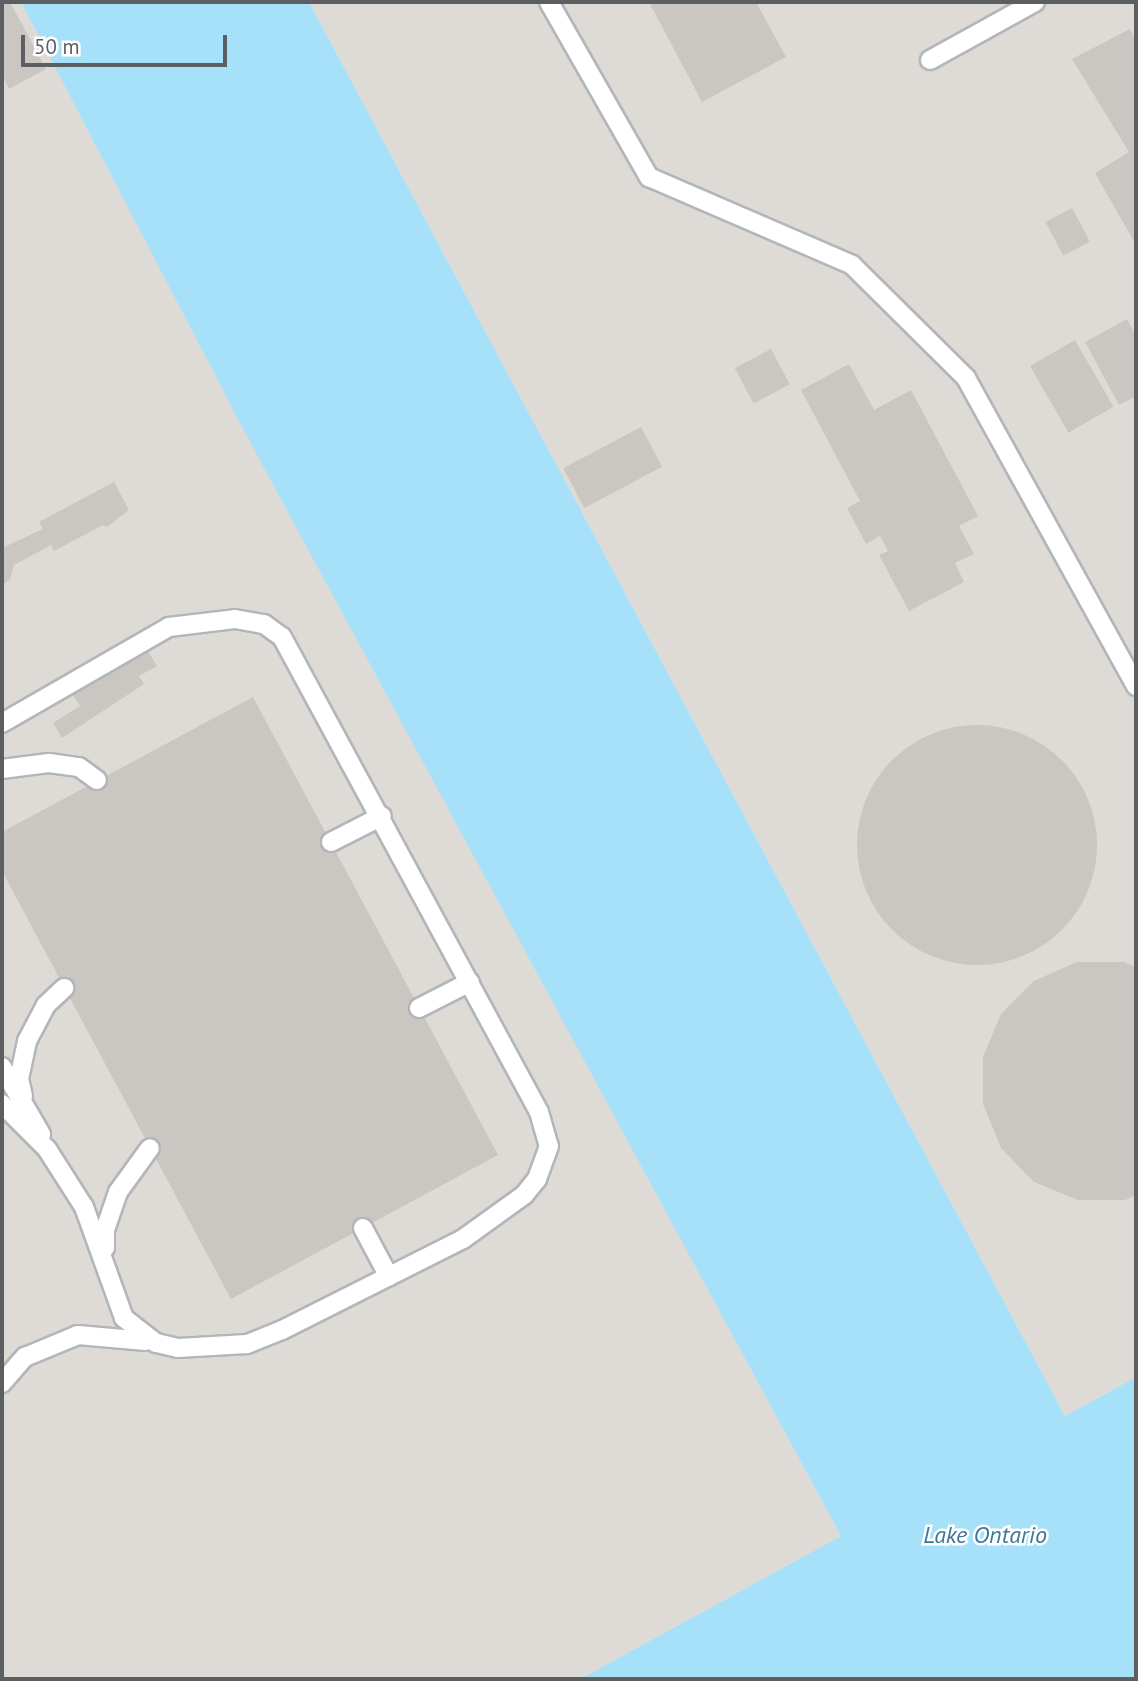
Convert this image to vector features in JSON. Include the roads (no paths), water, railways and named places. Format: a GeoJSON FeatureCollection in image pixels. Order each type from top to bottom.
{"type":"FeatureCollection","features":[{"type":"Feature","properties":{"kind":"lane"},"geometry":{"type":"LineString","coordinates":[[549,2],[649,177],[852,265],[966,378],[1136,686]]}},
{"type":"Feature","properties":{"kind":"lane"},"geometry":{"type":"LineString","coordinates":[[929,60],[1035,2]]}},
{"type":"Feature","properties":{"kind":"lane"},"geometry":{"type":"LineString","coordinates":[[2,723],[169,627],[235,619],[264,624],[282,637],[297,658],[539,1112],[550,1146],[548,1158],[524,1195],[498,1217],[302,1323],[247,1344],[178,1348],[156,1343],[78,1335],[25,1357],[2,1383]]}},
{"type":"Feature","properties":{"kind":"lane"},"geometry":{"type":"LineString","coordinates":[[2,769],[48,763],[79,767],[97,780]]}},
{"type":"Feature","properties":{"kind":"lane"},"geometry":{"type":"LineString","coordinates":[[331,842],[382,816]]}},
{"type":"Feature","properties":{"kind":"lane"},"geometry":{"type":"LineString","coordinates":[[419,1008],[470,982]]}},
{"type":"Feature","properties":{"kind":"lane"},"geometry":{"type":"LineString","coordinates":[[27,1110],[19,1079],[27,1041],[46,1005],[64,988]]}},
{"type":"Feature","properties":{"kind":"lane"},"geometry":{"type":"LineString","coordinates":[[2,1067],[93,1226],[124,1318],[156,1343]]}},
{"type":"Feature","properties":{"kind":"lane"},"geometry":{"type":"LineString","coordinates":[[2,1104],[40,1141],[72,1186]]}},
{"type":"Feature","properties":{"kind":"lane"},"geometry":{"type":"LineString","coordinates":[[109,1280],[105,1247],[111,1212],[127,1177],[150,1148]]}},
{"type":"Feature","properties":{"kind":"lane"},"geometry":{"type":"LineString","coordinates":[[363,1228],[389,1277]]}},
{"type":"Feature","properties":{"kind":"water","name":"Lake Ontario"},"geometry":{"type":"Polygon","coordinates":[[[21,2],[309,2],[1065,1416],[1136,1377],[1136,1679],[580,1679],[841,1536],[250,442],[21,2]]]}}]}
